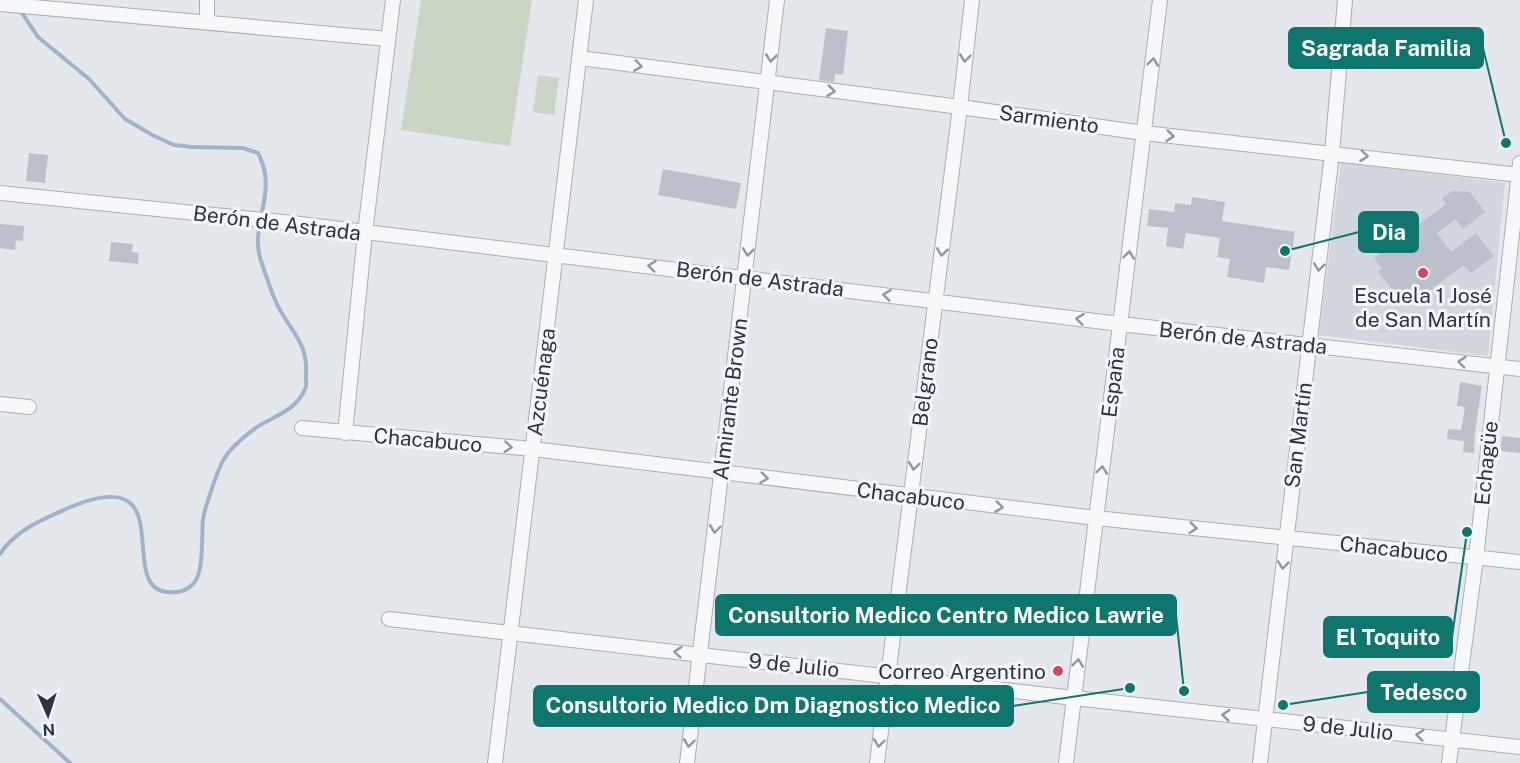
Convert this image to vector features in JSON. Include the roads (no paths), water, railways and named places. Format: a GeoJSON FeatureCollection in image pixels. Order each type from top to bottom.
{"type":"FeatureCollection","features":[{"type":"Feature","properties":{"kind":"street"},"geometry":{"type":"LineString","coordinates":[[207,0],[207,22]]}},
{"type":"Feature","properties":{"kind":"street"},"geometry":{"type":"LineString","coordinates":[[345,433],[365,233],[393,0]]}},
{"type":"Feature","properties":{"kind":"street","name":"Azcuénaga"},"geometry":{"type":"LineString","coordinates":[[495,763],[586,0]]}},
{"type":"Feature","properties":{"kind":"street","name":"Almirante Brown"},"geometry":{"type":"LineString","coordinates":[[687,763],[777,0]]}},
{"type":"Feature","properties":{"kind":"street","name":"Belgrano"},"geometry":{"type":"LineString","coordinates":[[877,763],[972,0]]}},
{"type":"Feature","properties":{"kind":"street","name":"España"},"geometry":{"type":"LineString","coordinates":[[1066,763],[1160,0]]}},
{"type":"Feature","properties":{"kind":"street","name":"San Martín"},"geometry":{"type":"LineString","coordinates":[[1260,763],[1332,153],[1345,0]]}},
{"type":"Feature","properties":{"kind":"street"},"geometry":{"type":"LineString","coordinates":[[1,9],[207,22],[388,39]]}},
{"type":"Feature","properties":{"kind":"street","name":"Sarmiento"},"geometry":{"type":"LineString","coordinates":[[580,58],[960,106],[1144,133],[1520,171]]}},
{"type":"Feature","properties":{"kind":"street","name":"Echagüe"},"geometry":{"type":"LineString","coordinates":[[1449,763],[1476,558],[1496,366],[1520,171]]}},
{"type":"Feature","properties":{"kind":"street","name":"Berón de Astrada"},"geometry":{"type":"LineString","coordinates":[[0,193],[292,223],[1120,324],[1520,369]]}},
{"type":"Feature","properties":{"kind":"street"},"geometry":{"type":"LineString","coordinates":[[0,404],[29,407]]}},
{"type":"Feature","properties":{"kind":"street","name":"Chacabuco"},"geometry":{"type":"LineString","coordinates":[[302,428],[533,449],[1096,518],[1520,562]]}},
{"type":"Feature","properties":{"kind":"street","name":"9 de Julio"},"geometry":{"type":"LineString","coordinates":[[389,619],[1520,747]]}},
{"type":"Feature","properties":{"kind":"waterway"},"geometry":{"type":"LineString","coordinates":[[0,554],[21,533],[66,509],[102,497],[125,499],[136,511],[141,529],[146,570],[152,585],[167,592],[187,589],[199,573],[203,519],[224,459],[248,434],[293,406],[306,388],[305,356],[295,333],[275,299],[258,249],[266,182],[258,153],[243,148],[174,145],[125,119],[89,79],[38,37],[22,13]]}},
{"type":"Feature","properties":{"kind":"waterway"},"geometry":{"type":"LineString","coordinates":[[0,699],[70,763]]}},
{"type":"Feature","properties":{"kind":"place","name":"Sagrada Familia"},"geometry":{"type":"Point","coordinates":[1506,143]}},
{"type":"Feature","properties":{"kind":"place","name":"Dia"},"geometry":{"type":"Point","coordinates":[1285,251]}},
{"type":"Feature","properties":{"kind":"place","name":"Escuela 1 José de San Martín"},"geometry":{"type":"Point","coordinates":[1423,273]}},
{"type":"Feature","properties":{"kind":"place","name":"El Toquito"},"geometry":{"type":"Point","coordinates":[1467,532]}},
{"type":"Feature","properties":{"kind":"place","name":"Correo Argentino"},"geometry":{"type":"Point","coordinates":[1058,671]}},
{"type":"Feature","properties":{"kind":"place","name":"Consultorio Medico Dm Diagnostico Medico"},"geometry":{"type":"Point","coordinates":[1130,688]}},
{"type":"Feature","properties":{"kind":"place","name":"Consultorio Medico Centro Medico Lawrie"},"geometry":{"type":"Point","coordinates":[1184,691]}},
{"type":"Feature","properties":{"kind":"place","name":"Tedesco"},"geometry":{"type":"Point","coordinates":[1283,705]}}]}
